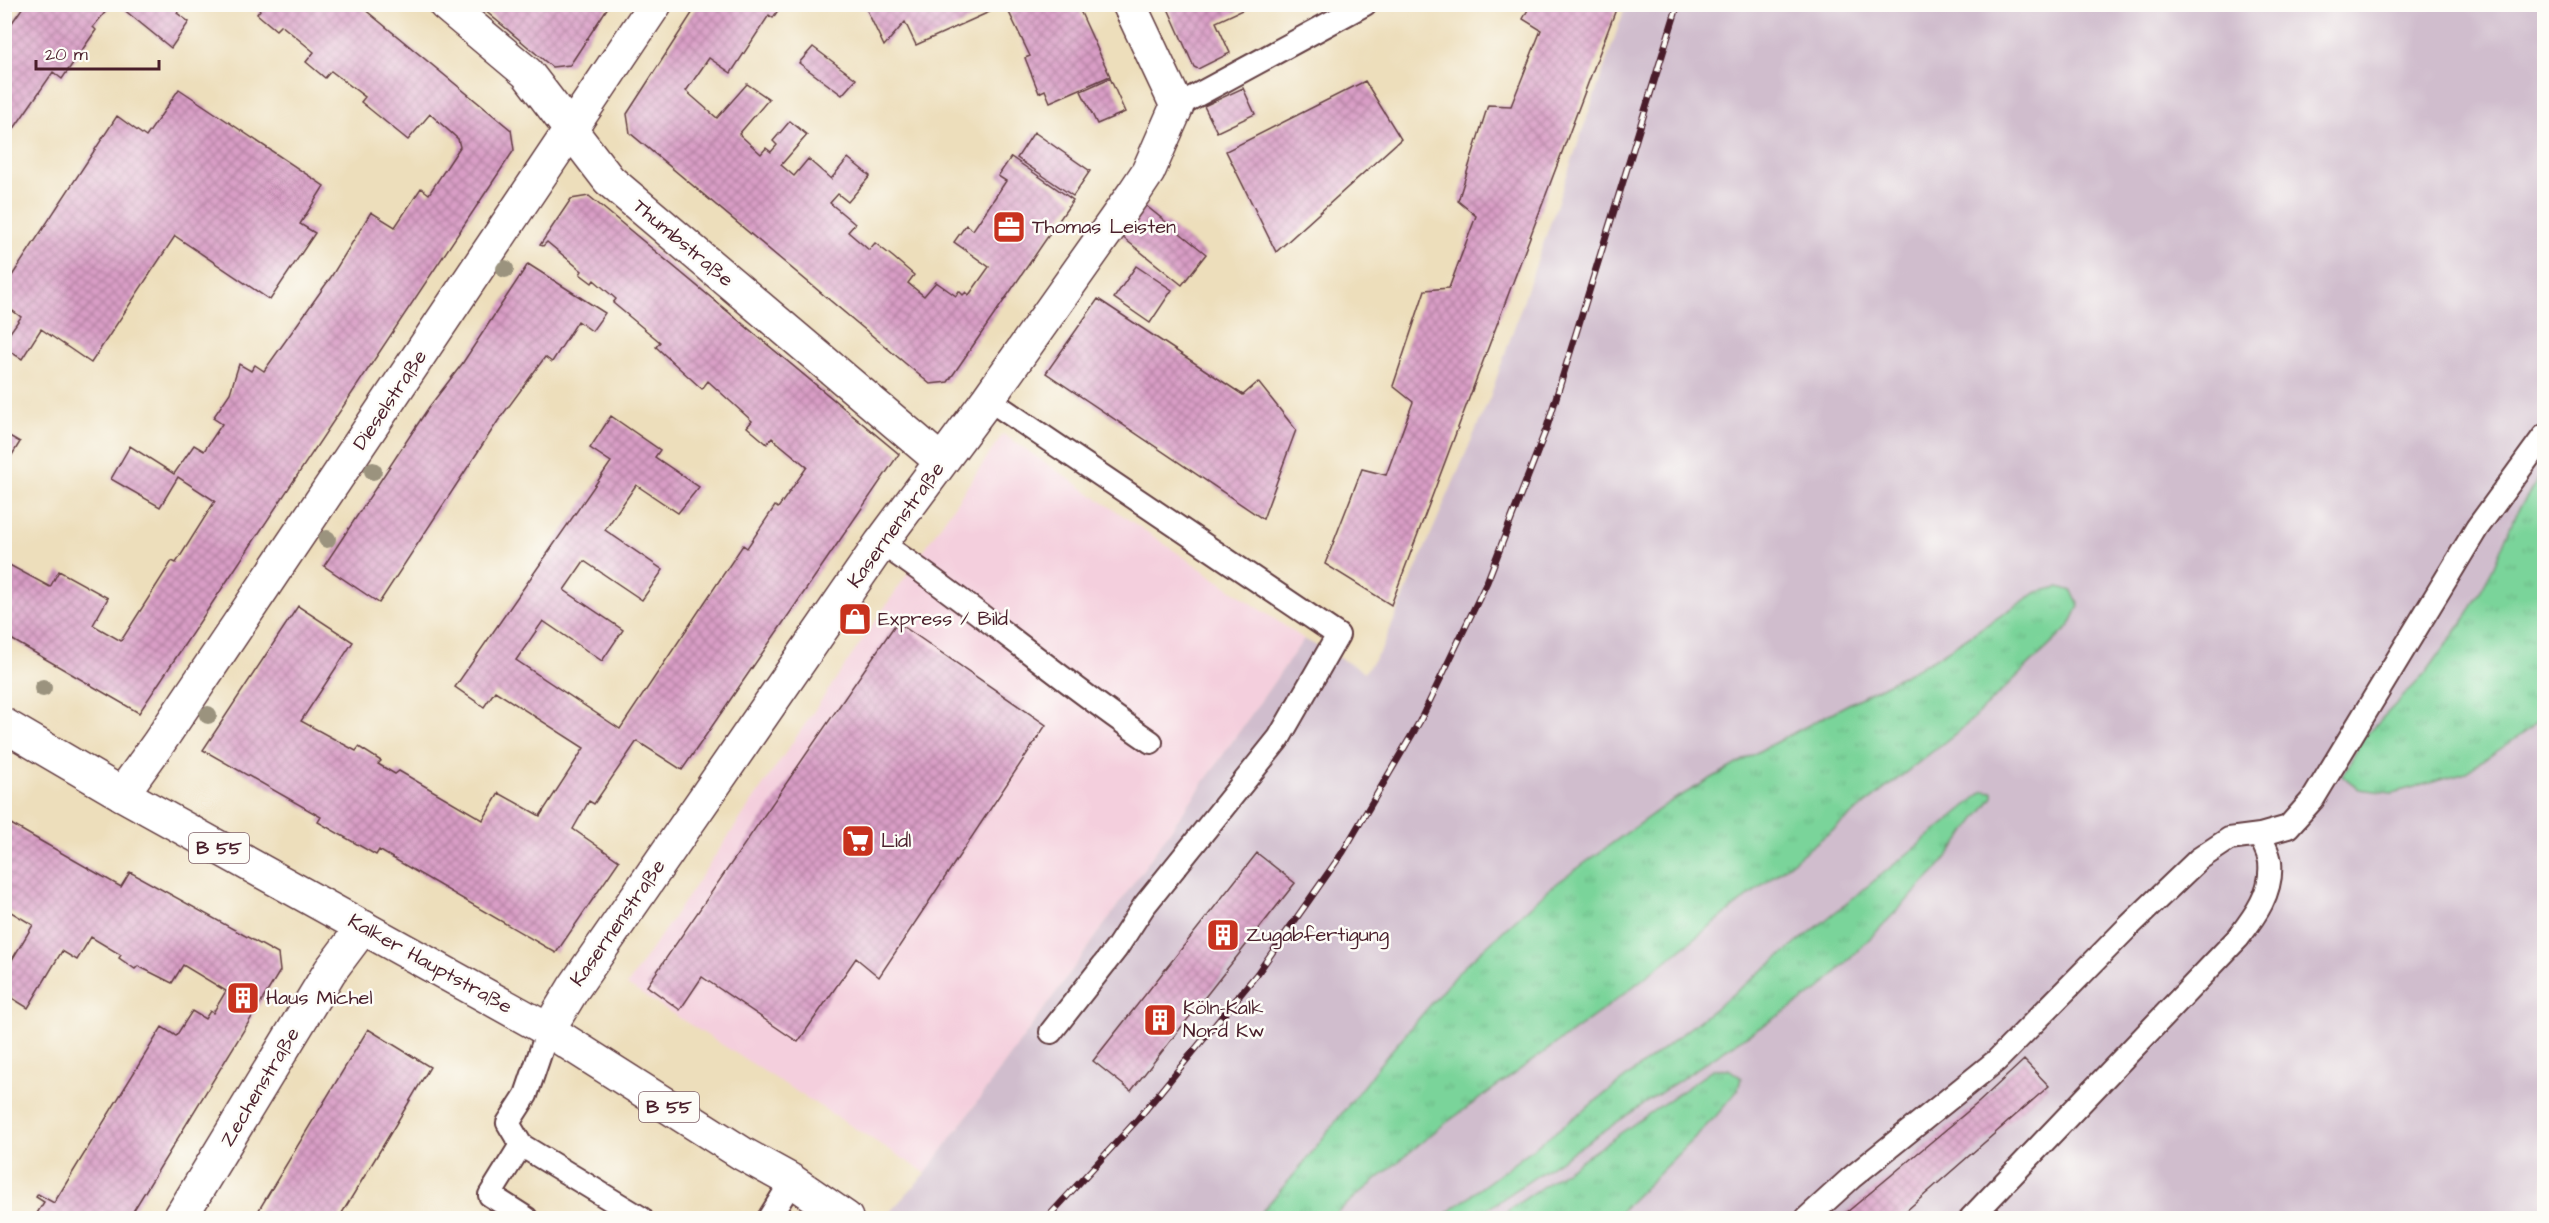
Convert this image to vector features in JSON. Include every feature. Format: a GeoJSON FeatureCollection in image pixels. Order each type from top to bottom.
{"type":"FeatureCollection","features":[{"type":"Feature","properties":{"kind":"street","name":"Thumbstraße"},"geometry":{"type":"LineString","coordinates":[[445,4],[527,73],[609,180],[941,461]]}},
{"type":"Feature","properties":{"kind":"street","name":"Dieselstraße"},"geometry":{"type":"LineString","coordinates":[[122,794],[158,744],[655,4]]}},
{"type":"Feature","properties":{"kind":"street"},"geometry":{"type":"LineString","coordinates":[[1129,4],[1177,106]]}},
{"type":"Feature","properties":{"kind":"street","name":"Kasernenstraße"},"geometry":{"type":"LineString","coordinates":[[548,1030],[573,989],[881,543],[988,399],[1148,172],[1177,106]]}},
{"type":"Feature","properties":{"kind":"street","name":"Kalker Hauptstraße"},"geometry":{"type":"LineString","coordinates":[[4,725],[122,794],[548,1030],[743,1154],[792,1181],[846,1218]]}},
{"type":"Feature","properties":{"kind":"street","name":"Zechenstraße"},"geometry":{"type":"LineString","coordinates":[[180,1218],[330,971],[363,927]]}},
{"type":"Feature","properties":{"kind":"lane"},"geometry":{"type":"LineString","coordinates":[[1177,106],[1365,4]]}},
{"type":"Feature","properties":{"kind":"lane"},"geometry":{"type":"LineString","coordinates":[[988,399],[1338,635],[1279,738],[1144,906],[1116,949],[1051,1032]]}},
{"type":"Feature","properties":{"kind":"lane"},"geometry":{"type":"LineString","coordinates":[[1807,1218],[1851,1179],[1996,1061],[2127,928],[2199,859],[2229,838],[2260,836],[2288,827],[2313,799],[2477,528],[2544,436]]}},
{"type":"Feature","properties":{"kind":"lane"},"geometry":{"type":"LineString","coordinates":[[881,543],[913,564],[1094,703],[1151,742]]}},
{"type":"Feature","properties":{"kind":"lane"},"geometry":{"type":"LineString","coordinates":[[1971,1218],[2230,946],[2259,912],[2269,884],[2270,861],[2260,836]]}},
{"type":"Feature","properties":{"kind":"lane"},"geometry":{"type":"LineString","coordinates":[[548,1030],[526,1095],[508,1123],[521,1144],[641,1218]]}},
{"type":"Feature","properties":{"kind":"lane"},"geometry":{"type":"LineString","coordinates":[[521,1144],[490,1195],[526,1218]]}},
{"type":"Feature","properties":{"kind":"lane"},"geometry":{"type":"LineString","coordinates":[[769,1218],[792,1181]]}},
{"type":"Feature","properties":{"kind":"shaded area"},"geometry":{"type":"Polygon","coordinates":[[[1626,5],[2544,5],[2544,1218],[884,1218],[926,1173],[1093,941],[1304,639],[1365,672],[1382,648],[1490,397],[1626,5]]]}},
{"type":"Feature","properties":{"kind":"shaded area"},"geometry":{"type":"Polygon","coordinates":[[[1003,434],[1304,639],[1093,941],[926,1173],[627,985],[1003,434]]]}},
{"type":"Feature","properties":{"kind":"green space"},"geometry":{"type":"Polygon","coordinates":[[[2544,470],[2544,713],[2530,729],[2463,774],[2392,793],[2359,789],[2343,776],[2363,738],[2425,674],[2468,614],[2493,568],[2515,515],[2544,470]]]}},
{"type":"Feature","properties":{"kind":"green space"},"geometry":{"type":"Polygon","coordinates":[[[2059,587],[2072,591],[2079,606],[2069,627],[1965,726],[1611,1004],[1439,1128],[1330,1218],[1256,1218],[1299,1169],[1380,1064],[1459,971],[1549,889],[1668,803],[1763,749],[1934,659],[2037,592],[2059,587]]]}},
{"type":"Feature","properties":{"kind":"green space"},"geometry":{"type":"Polygon","coordinates":[[[1984,791],[1993,792],[1993,797],[1937,870],[1819,990],[1726,1049],[1474,1218],[1453,1218],[1447,1213],[1718,1006],[1984,791]]]}},
{"type":"Feature","properties":{"kind":"green space"},"geometry":{"type":"Polygon","coordinates":[[[1714,1069],[1729,1069],[1741,1078],[1738,1090],[1716,1116],[1614,1218],[1497,1218],[1714,1069]]]}},
{"type":"Feature","properties":{"kind":"building"},"geometry":{"type":"Polygon","coordinates":[[[25,4],[112,4],[93,27],[96,30],[62,79],[53,72],[4,143],[4,34],[25,4]]]}},
{"type":"Feature","properties":{"kind":"building"},"geometry":{"type":"Polygon","coordinates":[[[117,4],[183,4],[177,13],[189,22],[171,48],[117,4]]]}},
{"type":"Feature","properties":{"kind":"building"},"geometry":{"type":"Polygon","coordinates":[[[254,4],[358,4],[511,130],[514,150],[139,713],[4,635],[4,562],[50,587],[59,571],[108,598],[93,625],[121,641],[172,561],[176,563],[215,501],[178,477],[160,507],[111,479],[130,446],[174,474],[194,445],[204,451],[222,424],[213,418],[230,393],[239,364],[251,371],[255,365],[264,371],[331,277],[371,212],[395,227],[421,188],[429,194],[460,147],[458,139],[430,114],[408,140],[361,102],[365,97],[331,71],[325,78],[306,62],[314,52],[281,25],[276,30],[257,14],[260,10],[254,4]]]}},
{"type":"Feature","properties":{"kind":"building"},"geometry":{"type":"Polygon","coordinates":[[[477,4],[610,4],[570,65],[552,67],[477,4]]]}},
{"type":"Feature","properties":{"kind":"building"},"geometry":{"type":"Polygon","coordinates":[[[698,4],[782,4],[773,18],[769,15],[731,73],[709,58],[686,91],[717,118],[747,84],[769,99],[739,134],[761,154],[766,148],[771,152],[777,145],[773,141],[790,121],[807,135],[781,165],[794,176],[808,159],[831,179],[848,158],[870,176],[848,202],[838,194],[830,203],[855,224],[848,232],[869,250],[875,243],[893,257],[914,275],[908,283],[924,296],[936,282],[956,296],[959,291],[963,295],[966,292],[969,295],[989,267],[954,242],[966,225],[973,230],[990,205],[1006,181],[998,176],[1011,157],[1073,200],[948,382],[930,384],[630,133],[627,114],[698,4]]]}},
{"type":"Feature","properties":{"kind":"building"},"geometry":{"type":"Polygon","coordinates":[[[864,4],[995,4],[996,9],[916,45],[905,22],[884,46],[864,4]]]}},
{"type":"Feature","properties":{"kind":"building"},"geometry":{"type":"Polygon","coordinates":[[[1005,4],[1077,4],[1110,76],[1050,102],[1045,90],[1039,93],[1025,58],[1030,56],[1005,4]]]}},
{"type":"Feature","properties":{"kind":"building"},"geometry":{"type":"Polygon","coordinates":[[[1166,4],[1255,4],[1216,22],[1230,53],[1198,69],[1194,67],[1166,4]]]}},
{"type":"Feature","properties":{"kind":"building"},"geometry":{"type":"Polygon","coordinates":[[[1531,4],[1618,4],[1391,605],[1325,564],[1362,469],[1386,475],[1413,402],[1393,386],[1425,290],[1449,288],[1476,216],[1458,201],[1488,105],[1511,106],[1541,30],[1523,19],[1531,4]]]}},
{"type":"Feature","properties":{"kind":"building"},"geometry":{"type":"Polygon","coordinates":[[[813,47],[856,79],[842,95],[799,63],[813,47]]]}},
{"type":"Feature","properties":{"kind":"building"},"geometry":{"type":"Polygon","coordinates":[[[1110,78],[1125,112],[1097,124],[1081,91],[1110,78]]]}},
{"type":"Feature","properties":{"kind":"building"},"geometry":{"type":"Polygon","coordinates":[[[1365,81],[1401,139],[1276,252],[1226,151],[1365,81]]]}},
{"type":"Feature","properties":{"kind":"building"},"geometry":{"type":"Polygon","coordinates":[[[1243,88],[1255,114],[1217,132],[1204,106],[1243,88]]]}},
{"type":"Feature","properties":{"kind":"building"},"geometry":{"type":"Polygon","coordinates":[[[179,89],[324,186],[300,224],[315,233],[270,300],[175,236],[91,363],[41,329],[22,359],[4,348],[4,341],[21,317],[10,309],[4,317],[4,288],[117,116],[146,137],[179,89]]]}},
{"type":"Feature","properties":{"kind":"building"},"geometry":{"type":"Polygon","coordinates":[[[1034,132],[1090,171],[1073,196],[1017,158],[1034,132]]]}},
{"type":"Feature","properties":{"kind":"building"},"geometry":{"type":"Polygon","coordinates":[[[589,196],[899,454],[682,770],[637,741],[594,804],[589,801],[573,829],[619,861],[556,953],[379,850],[376,855],[318,822],[321,817],[203,750],[298,606],[353,642],[301,721],[356,751],[359,747],[381,761],[378,764],[395,774],[399,771],[483,820],[499,793],[540,816],[584,748],[495,691],[484,707],[455,687],[611,462],[590,448],[611,416],[660,450],[655,457],[699,487],[678,513],[636,485],[605,530],[663,570],[642,600],[584,561],[564,590],[623,630],[602,661],[543,621],[516,660],[620,729],[743,545],[747,548],[775,506],[778,508],[807,467],[772,438],[767,444],[747,427],[752,421],[708,381],[702,389],[656,347],[660,342],[613,303],[616,299],[594,280],[592,283],[580,274],[582,271],[547,242],[543,246],[540,245],[571,199],[589,196]]]}},
{"type":"Feature","properties":{"kind":"building"},"geometry":{"type":"Polygon","coordinates":[[[1145,205],[1206,254],[1182,285],[1121,236],[1145,205]]]}},
{"type":"Feature","properties":{"kind":"building"},"geometry":{"type":"Polygon","coordinates":[[[528,264],[605,313],[592,331],[578,321],[552,362],[545,357],[498,421],[379,603],[324,566],[429,407],[462,364],[528,264]]]}},
{"type":"Feature","properties":{"kind":"building"},"geometry":{"type":"Polygon","coordinates":[[[1136,266],[1172,290],[1150,323],[1114,298],[1136,266]]]}},
{"type":"Feature","properties":{"kind":"building"},"geometry":{"type":"Polygon","coordinates":[[[1098,299],[1243,395],[1258,382],[1296,430],[1263,519],[1046,373],[1098,299]]]}},
{"type":"Feature","properties":{"kind":"building"},"geometry":{"type":"Polygon","coordinates":[[[4,433],[20,442],[4,468],[4,433]]]}},
{"type":"Feature","properties":{"kind":"building","name":"Lidl"},"geometry":{"type":"Polygon","coordinates":[[[897,622],[1046,725],[879,977],[856,958],[798,1042],[702,977],[680,1010],[647,986],[897,622]]]}},
{"type":"Feature","properties":{"kind":"building"},"geometry":{"type":"Polygon","coordinates":[[[4,820],[121,887],[130,872],[278,954],[280,971],[129,1218],[34,1218],[44,1202],[36,1197],[38,1194],[54,1203],[162,1027],[176,1036],[192,1011],[205,1019],[210,1011],[213,1013],[226,991],[183,965],[172,983],[138,966],[135,969],[119,958],[121,955],[91,937],[77,960],[62,951],[28,1008],[4,993],[4,973],[33,925],[6,909],[4,912],[4,820]]]}},
{"type":"Feature","properties":{"kind":"building","name":"Zugabfertigung"},"geometry":{"type":"Polygon","coordinates":[[[1257,853],[1295,883],[1131,1091],[1093,1061],[1257,853]]]}},
{"type":"Feature","properties":{"kind":"building"},"geometry":{"type":"Polygon","coordinates":[[[368,1029],[430,1067],[381,1149],[339,1218],[254,1218],[368,1029]]]}},
{"type":"Feature","properties":{"kind":"building"},"geometry":{"type":"Polygon","coordinates":[[[2024,1060],[2049,1086],[1898,1218],[1840,1218],[1979,1102],[2024,1060]]]}},
{"type":"Feature","properties":{"kind":"railway"},"geometry":{"type":"LineString","coordinates":[[1047,1218],[1138,1119],[1257,974],[1343,852],[1420,721],[1487,582],[1547,427],[1678,4]]}},
{"type":"Feature","properties":{"kind":"place","name":"Thomas Leisten"},"geometry":{"type":"Point","coordinates":[1009,227]}},
{"type":"Feature","properties":{"kind":"place","name":"Express / Bild"},"geometry":{"type":"Point","coordinates":[855,619]}},
{"type":"Feature","properties":{"kind":"place","name":"Lidl"},"geometry":{"type":"Point","coordinates":[858,841]}},
{"type":"Feature","properties":{"kind":"place","name":"Zugabfertigung"},"geometry":{"type":"Point","coordinates":[1223,935]}},
{"type":"Feature","properties":{"kind":"place","name":"Haus Michel"},"geometry":{"type":"Point","coordinates":[243,998]}},
{"type":"Feature","properties":{"kind":"place","name":"Köln-Kalk Nord Kw"},"geometry":{"type":"Point","coordinates":[1160,1020]}}]}
